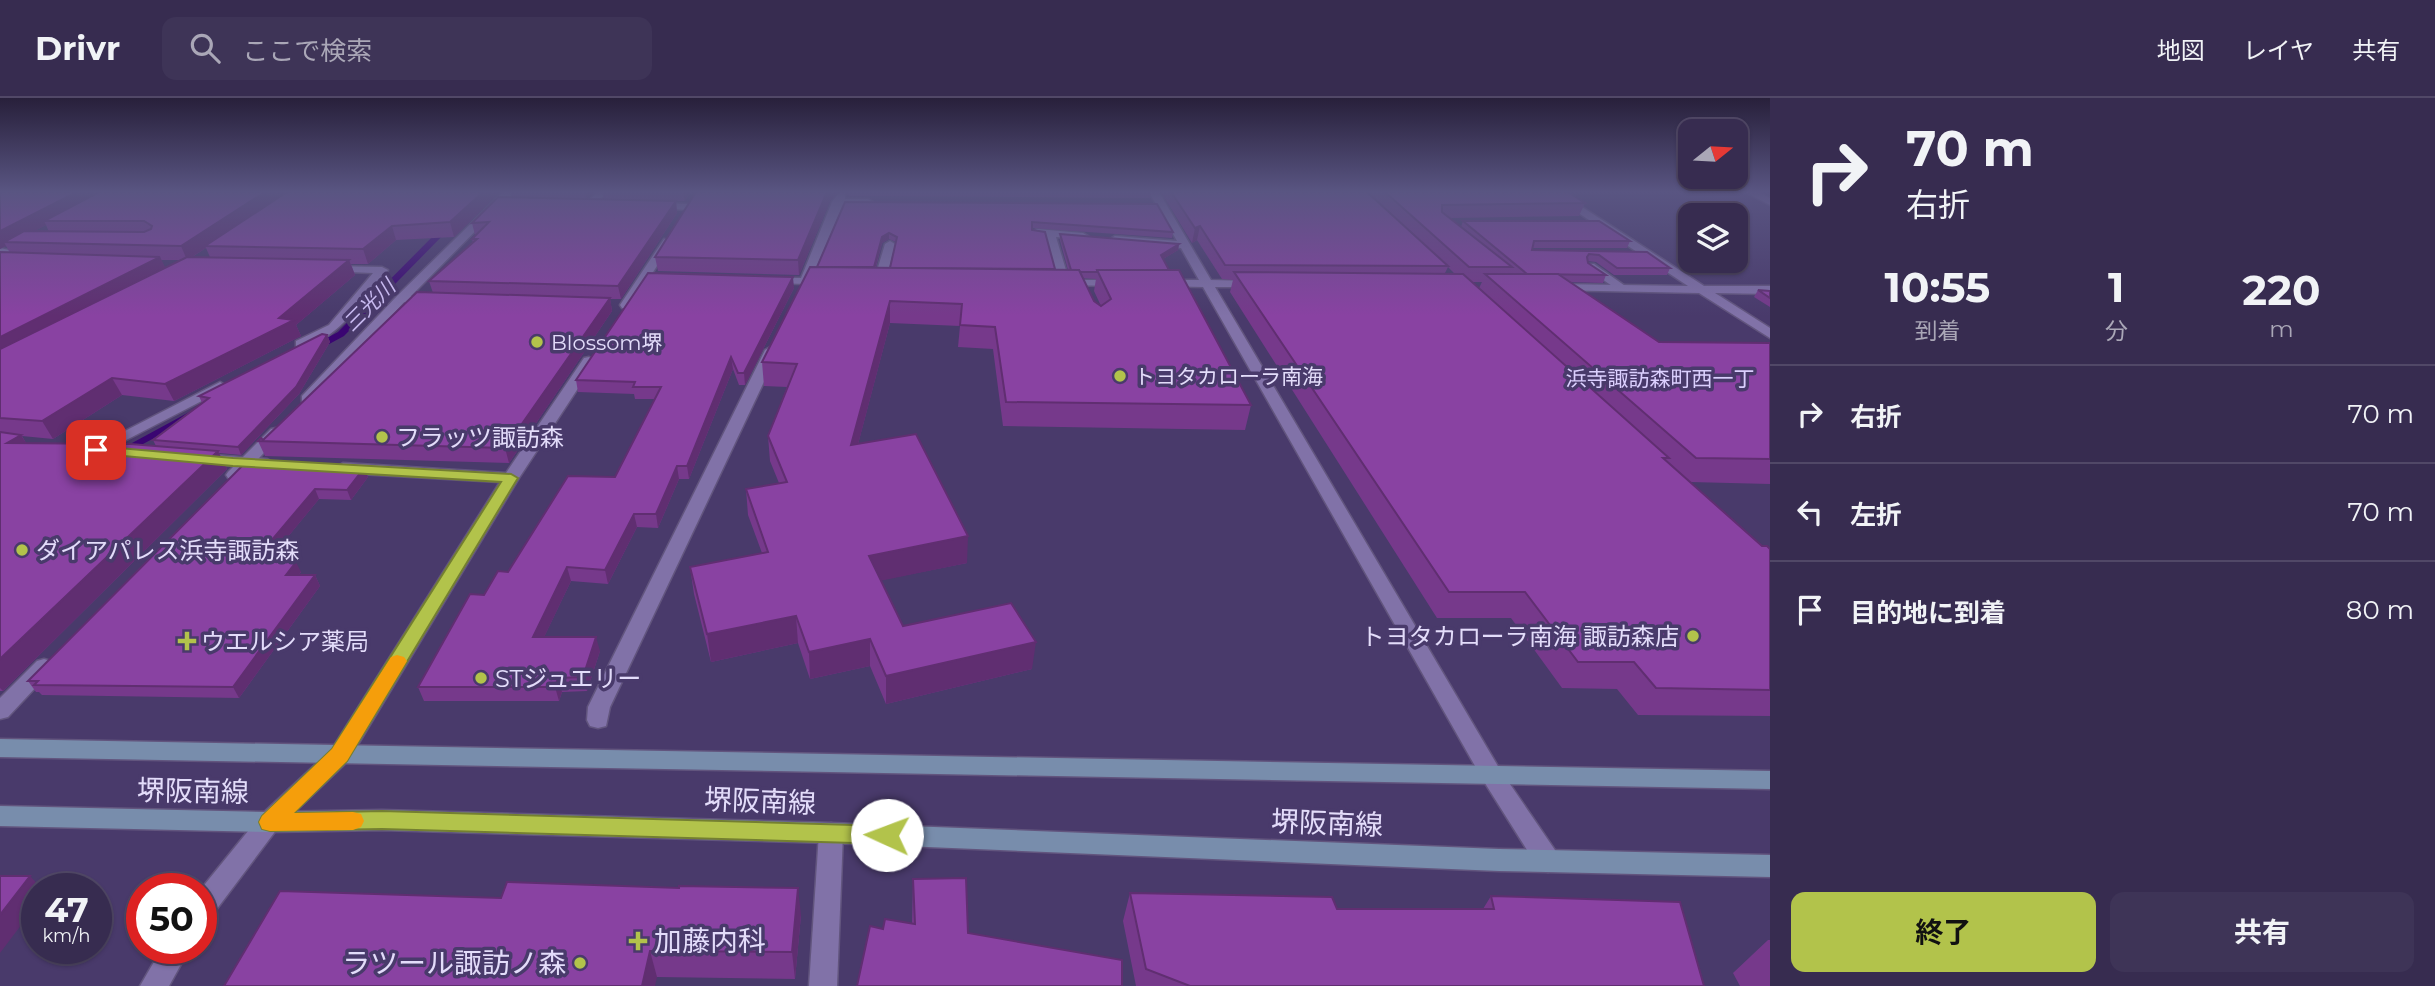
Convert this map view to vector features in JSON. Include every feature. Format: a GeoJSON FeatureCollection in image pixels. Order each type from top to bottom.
{"type":"FeatureCollection","features":[{"type":"Feature","properties":{"kind":"main road","name":"堺阪南線"},"geometry":{"type":"LineString","coordinates":[[0,748],[1770,780]]}},
{"type":"Feature","properties":{"kind":"main road","name":"堺阪南線"},"geometry":{"type":"LineString","coordinates":[[0,816],[270,822],[382,820],[831,833],[1548,861],[1770,866]]}},
{"type":"Feature","properties":{"kind":"street"},"geometry":{"type":"LineString","coordinates":[[217,492],[467,233]]}},
{"type":"Feature","properties":{"kind":"street"},"geometry":{"type":"LineString","coordinates":[[752,280],[807,286],[825,233]]}},
{"type":"Feature","properties":{"kind":"street"},"geometry":{"type":"LineString","coordinates":[[1050,233],[1057,283],[1085,288],[1144,283],[1262,284]]}},
{"type":"Feature","properties":{"kind":"street"},"geometry":{"type":"LineString","coordinates":[[1054,233],[1090,237]]}},
{"type":"Feature","properties":{"kind":"street"},"geometry":{"type":"LineString","coordinates":[[1178,233],[1491,774],[1548,861]]}},
{"type":"Feature","properties":{"kind":"street"},"geometry":{"type":"LineString","coordinates":[[1615,233],[1770,334]]}},
{"type":"Feature","properties":{"kind":"street"},"geometry":{"type":"LineString","coordinates":[[619,310],[651,278],[671,235]]}},
{"type":"Feature","properties":{"kind":"street"},"geometry":{"type":"LineString","coordinates":[[1104,238],[1185,245]]}},
{"type":"Feature","properties":{"kind":"street"},"geometry":{"type":"LineString","coordinates":[[880,284],[890,244]]}},
{"type":"Feature","properties":{"kind":"street"},"geometry":{"type":"LineString","coordinates":[[0,262],[9,253]]}},
{"type":"Feature","properties":{"kind":"street"},"geometry":{"type":"LineString","coordinates":[[1619,254],[1647,254]]}},
{"type":"Feature","properties":{"kind":"street"},"geometry":{"type":"LineString","coordinates":[[1590,266],[1622,288]]}},
{"type":"Feature","properties":{"kind":"street"},"geometry":{"type":"LineString","coordinates":[[285,352],[333,328],[382,271],[313,269]]}},
{"type":"Feature","properties":{"kind":"street"},"geometry":{"type":"LineString","coordinates":[[1546,288],[1770,290]]}},
{"type":"Feature","properties":{"kind":"street"},"geometry":{"type":"LineString","coordinates":[[401,299],[441,300]]}},
{"type":"Feature","properties":{"kind":"street"},"geometry":{"type":"LineString","coordinates":[[598,720],[599,707],[781,332]]}},
{"type":"Feature","properties":{"kind":"street"},"geometry":{"type":"LineString","coordinates":[[217,888],[270,822],[340,755],[511,478],[595,352]]}},
{"type":"Feature","properties":{"kind":"street"},"geometry":{"type":"LineString","coordinates":[[122,452],[92,450],[238,377]]}},
{"type":"Feature","properties":{"kind":"street"},"geometry":{"type":"LineString","coordinates":[[183,458],[288,465]]}},
{"type":"Feature","properties":{"kind":"street"},"geometry":{"type":"LineString","coordinates":[[330,467],[511,478]]}},
{"type":"Feature","properties":{"kind":"street"},"geometry":{"type":"LineString","coordinates":[[0,710],[59,651]]}},
{"type":"Feature","properties":{"kind":"street"},"geometry":{"type":"LineString","coordinates":[[822,986],[831,833]]}},
{"type":"Feature","properties":{"kind":"street"},"geometry":{"type":"LineString","coordinates":[[153,986],[167,964]]}},
{"type":"Feature","properties":{"kind":"building"},"geometry":{"type":"Polygon","coordinates":[[[20,233],[201,233],[181,246],[4,242],[20,233]]]}},
{"type":"Feature","properties":{"kind":"building"},"geometry":{"type":"Polygon","coordinates":[[[224,233],[383,233],[363,249],[205,246],[224,233]]]}},
{"type":"Feature","properties":{"kind":"building"},"geometry":{"type":"Polygon","coordinates":[[[478,233],[654,233],[618,286],[429,281],[477,239],[472,239],[478,233]]]}},
{"type":"Feature","properties":{"kind":"building"},"geometry":{"type":"Polygon","coordinates":[[[670,233],[809,233],[798,260],[655,257],[670,233]]]}},
{"type":"Feature","properties":{"kind":"building"},"geometry":{"type":"Polygon","coordinates":[[[831,233],[888,233],[882,237],[874,267],[817,267],[831,233]]]}},
{"type":"Feature","properties":{"kind":"building"},"geometry":{"type":"Polygon","coordinates":[[[890,233],[1045,233],[1055,269],[890,268],[897,237],[890,233]]]}},
{"type":"Feature","properties":{"kind":"building"},"geometry":{"type":"Polygon","coordinates":[[[1205,233],[1412,233],[1448,266],[1225,265],[1205,233]]]}},
{"type":"Feature","properties":{"kind":"building"},"geometry":{"type":"Polygon","coordinates":[[[1431,233],[1469,233],[1512,267],[1469,267],[1431,233]]]}},
{"type":"Feature","properties":{"kind":"building"},"geometry":{"type":"Polygon","coordinates":[[[1478,233],[1618,233],[1630,241],[1534,241],[1532,250],[1647,252],[1670,268],[1617,268],[1599,255],[1589,254],[1588,263],[1606,275],[1527,274],[1478,233]]]}},
{"type":"Feature","properties":{"kind":"building"},"geometry":{"type":"Polygon","coordinates":[[[1060,234],[1179,244],[1161,255],[1169,270],[1080,272],[1071,270],[1060,234]]]}},
{"type":"Feature","properties":{"kind":"building"},"geometry":{"type":"Polygon","coordinates":[[[0,252],[160,257],[0,337],[0,252]]]}},
{"type":"Feature","properties":{"kind":"building"},"geometry":{"type":"Polygon","coordinates":[[[187,257],[349,260],[279,318],[294,320],[165,384],[112,378],[42,421],[0,418],[0,349],[187,257]]]}},
{"type":"Feature","properties":{"kind":"building"},"geometry":{"type":"Polygon","coordinates":[[[810,267],[1079,270],[1094,301],[1101,306],[1111,299],[1097,270],[1179,270],[1251,405],[1006,402],[995,327],[960,325],[962,304],[890,301],[851,445],[916,434],[968,536],[869,556],[903,626],[1011,603],[1036,642],[886,676],[870,639],[809,652],[796,616],[707,634],[690,567],[768,552],[746,489],[787,482],[768,436],[797,364],[762,362],[810,267]]]}},
{"type":"Feature","properties":{"kind":"building"},"geometry":{"type":"Polygon","coordinates":[[[1234,272],[1463,274],[1669,458],[1663,458],[1762,546],[1770,549],[1770,690],[1656,688],[1634,662],[1578,662],[1525,592],[1449,592],[1234,272]]]}},
{"type":"Feature","properties":{"kind":"building"},"geometry":{"type":"Polygon","coordinates":[[[648,273],[793,277],[744,373],[738,373],[731,357],[687,466],[677,466],[656,514],[634,514],[605,570],[567,567],[533,637],[596,637],[583,677],[558,678],[555,687],[418,687],[470,594],[484,595],[498,571],[508,572],[568,476],[615,477],[661,387],[633,387],[635,382],[576,380],[648,273]]]}},
{"type":"Feature","properties":{"kind":"building"},"geometry":{"type":"Polygon","coordinates":[[[1485,274],[1558,274],[1659,342],[1770,343],[1770,459],[1696,458],[1485,274]]]}},
{"type":"Feature","properties":{"kind":"building"},"geometry":{"type":"Polygon","coordinates":[[[1758,290],[1770,291],[1770,298],[1758,290]]]}},
{"type":"Feature","properties":{"kind":"building"},"geometry":{"type":"Polygon","coordinates":[[[417,292],[610,298],[505,448],[258,441],[261,438],[263,440],[417,292]]]}},
{"type":"Feature","properties":{"kind":"building"},"geometry":{"type":"Polygon","coordinates":[[[322,334],[327,335],[296,387],[238,447],[153,440],[209,398],[199,396],[322,334]]]}},
{"type":"Feature","properties":{"kind":"building"},"geometry":{"type":"Polygon","coordinates":[[[0,432],[21,435],[7,443],[130,444],[218,451],[0,659],[0,432]]]}},
{"type":"Feature","properties":{"kind":"building"},"geometry":{"type":"Polygon","coordinates":[[[247,461],[364,468],[347,490],[315,489],[254,561],[296,562],[286,575],[315,575],[233,687],[34,685],[38,681],[28,681],[247,461]]]}},
{"type":"Feature","properties":{"kind":"building"},"geometry":{"type":"Polygon","coordinates":[[[0,876],[21,876],[21,888],[0,915],[0,876]]]}},
{"type":"Feature","properties":{"kind":"building"},"geometry":{"type":"Polygon","coordinates":[[[966,878],[968,933],[1122,960],[1122,986],[857,986],[870,926],[883,929],[885,919],[915,924],[913,879],[966,878]]]}},
{"type":"Feature","properties":{"kind":"building"},"geometry":{"type":"Polygon","coordinates":[[[507,882],[679,888],[798,888],[792,952],[650,951],[642,986],[224,986],[280,891],[501,898],[507,882]]]}},
{"type":"Feature","properties":{"kind":"building"},"geometry":{"type":"Polygon","coordinates":[[[1130,893],[1332,897],[1337,909],[1494,909],[1491,896],[1680,902],[1704,986],[1190,986],[1146,969],[1130,893]]]}},
{"type":"Feature","properties":{"kind":"waterway","name":"三光川"},"geometry":{"type":"LineString","coordinates":[[317,347],[341,334],[441,233]]}},
{"type":"Feature","properties":{"kind":"waterway","name":"三光川"},"geometry":{"type":"LineString","coordinates":[[126,449],[193,413]]}},
{"type":"Feature","properties":{"kind":"slow traffic"},"geometry":{"type":"LineString","coordinates":[[353,821],[270,822],[340,755],[397,661]]}},
{"type":"Feature","properties":{"kind":"place","name":"Blossom堺"},"geometry":{"type":"Point","coordinates":[537,342]}},
{"type":"Feature","properties":{"kind":"place","name":"トヨタカローラ南海"},"geometry":{"type":"Point","coordinates":[1120,376]}},
{"type":"Feature","properties":{"kind":"place","name":"フラッツ諏訪森"},"geometry":{"type":"Point","coordinates":[382,437]}},
{"type":"Feature","properties":{"kind":"place","name":"ダイアパレス浜寺諏訪森"},"geometry":{"type":"Point","coordinates":[22,550]}},
{"type":"Feature","properties":{"kind":"place","name":"トヨタカローラ南海 諏訪森店"},"geometry":{"type":"Point","coordinates":[1693,636]}},
{"type":"Feature","properties":{"kind":"place","name":"ウエルシア薬局"},"geometry":{"type":"Point","coordinates":[187,641]}},
{"type":"Feature","properties":{"kind":"place","name":"STジュエリー"},"geometry":{"type":"Point","coordinates":[481,678]}},
{"type":"Feature","properties":{"kind":"place","name":"加藤内科"},"geometry":{"type":"Point","coordinates":[638,941]}},
{"type":"Feature","properties":{"kind":"place","name":"ラツール諏訪ノ森"},"geometry":{"type":"Point","coordinates":[580,963]}},
{"type":"Feature","properties":{"kind":"district","name":"浜寺諏訪森町西一丁"},"geometry":{"type":"Point","coordinates":[1660,378]}},
{"type":"Feature","properties":{"kind":"route"},"geometry":{"type":"LineString","coordinates":[[96,450],[233,462],[511,478],[340,755],[270,822],[382,820],[887,835]]}}]}
